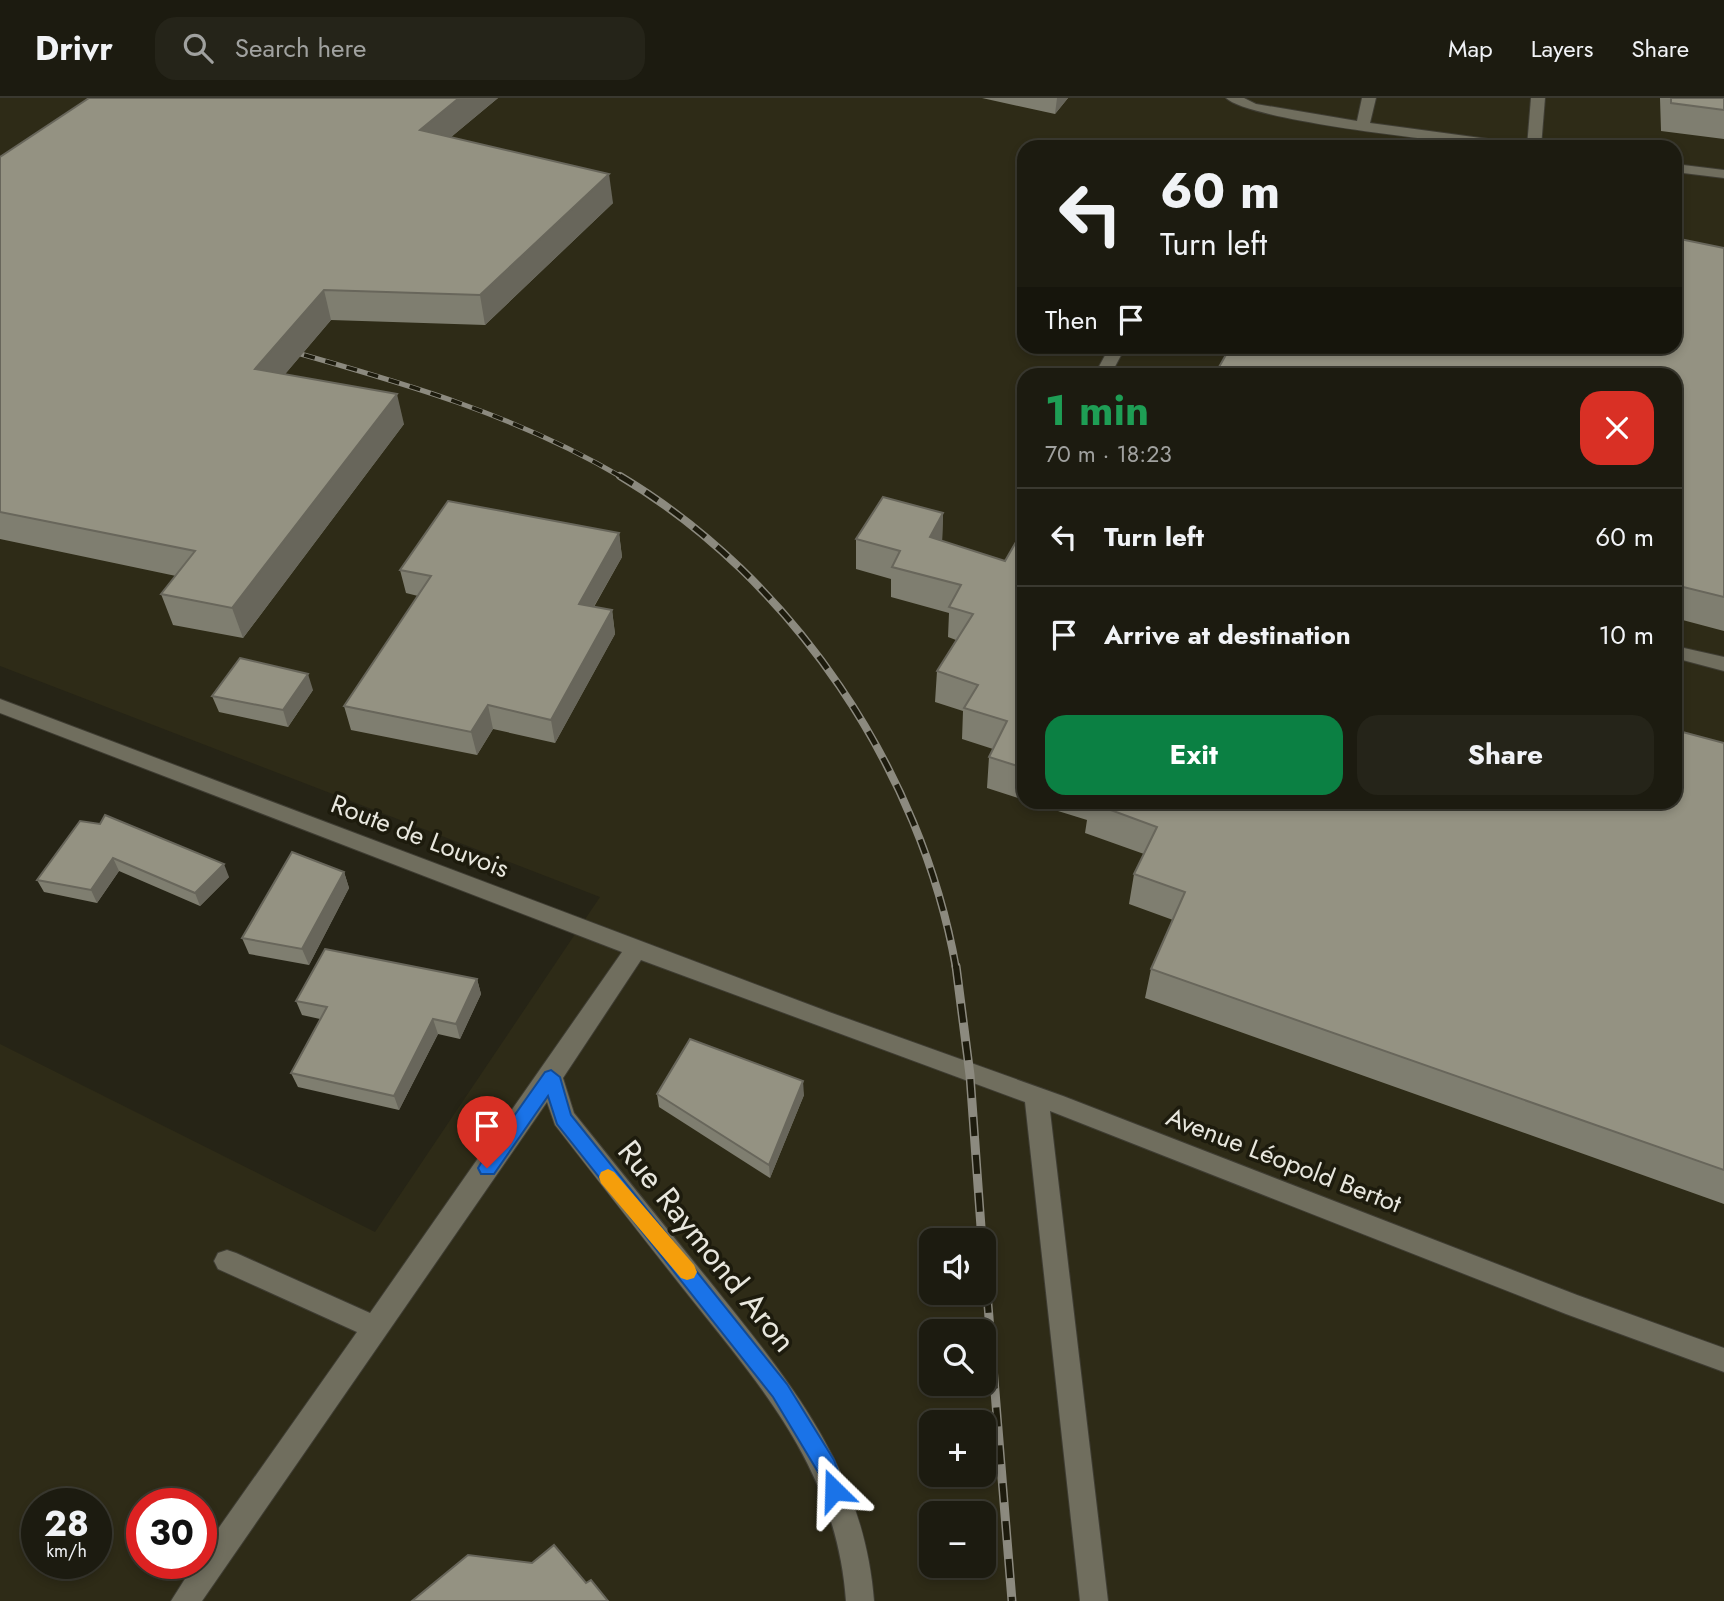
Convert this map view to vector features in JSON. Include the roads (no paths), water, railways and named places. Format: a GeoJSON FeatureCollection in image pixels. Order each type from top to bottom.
{"type":"FeatureCollection","features":[{"type":"Feature","properties":{"kind":"street"},"geometry":{"type":"LineString","coordinates":[[1233,98],[1252,107],[1466,140]]}},
{"type":"Feature","properties":{"kind":"street"},"geometry":{"type":"LineString","coordinates":[[1363,126],[1369,98]]}},
{"type":"Feature","properties":{"kind":"street"},"geometry":{"type":"LineString","coordinates":[[1535,140],[1538,98]]}},
{"type":"Feature","properties":{"kind":"street"},"geometry":{"type":"LineString","coordinates":[[1682,169],[1724,174]]}},
{"type":"Feature","properties":{"kind":"street"},"geometry":{"type":"LineString","coordinates":[[1682,654],[1724,664]]}},
{"type":"Feature","properties":{"kind":"street","name":"Route de Louvois"},"geometry":{"type":"LineString","coordinates":[[0,706],[821,1019]]}},
{"type":"Feature","properties":{"kind":"street"},"geometry":{"type":"LineString","coordinates":[[184,1601],[551,1077],[637,948]]}},
{"type":"Feature","properties":{"kind":"street","name":"Avenue Léopold Bertot"},"geometry":{"type":"LineString","coordinates":[[821,1019],[1036,1096],[1575,1306],[1724,1360]]}},
{"type":"Feature","properties":{"kind":"street","name":"Rue Raymond Aron"},"geometry":{"type":"LineString","coordinates":[[551,1077],[563,1118],[780,1390],[827,1467],[857,1560],[860,1601]]}},
{"type":"Feature","properties":{"kind":"street"},"geometry":{"type":"LineString","coordinates":[[1036,1096],[1094,1601]]}},
{"type":"Feature","properties":{"kind":"street"},"geometry":{"type":"LineString","coordinates":[[227,1261],[375,1328]]}},
{"type":"Feature","properties":{"kind":"railway"},"geometry":{"type":"LineString","coordinates":[[283,349],[371,374],[500,418],[542,436],[623,478]]}},
{"type":"Feature","properties":{"kind":"railway"},"geometry":{"type":"LineString","coordinates":[[623,478],[683,519],[741,568],[793,625],[840,686],[880,752],[913,822],[939,894],[956,968]]}},
{"type":"Feature","properties":{"kind":"railway"},"geometry":{"type":"LineString","coordinates":[[956,966],[970,1075],[981,1228]]}},
{"type":"Feature","properties":{"kind":"railway"},"geometry":{"type":"LineString","coordinates":[[988,1305],[1012,1601]]}}]}
